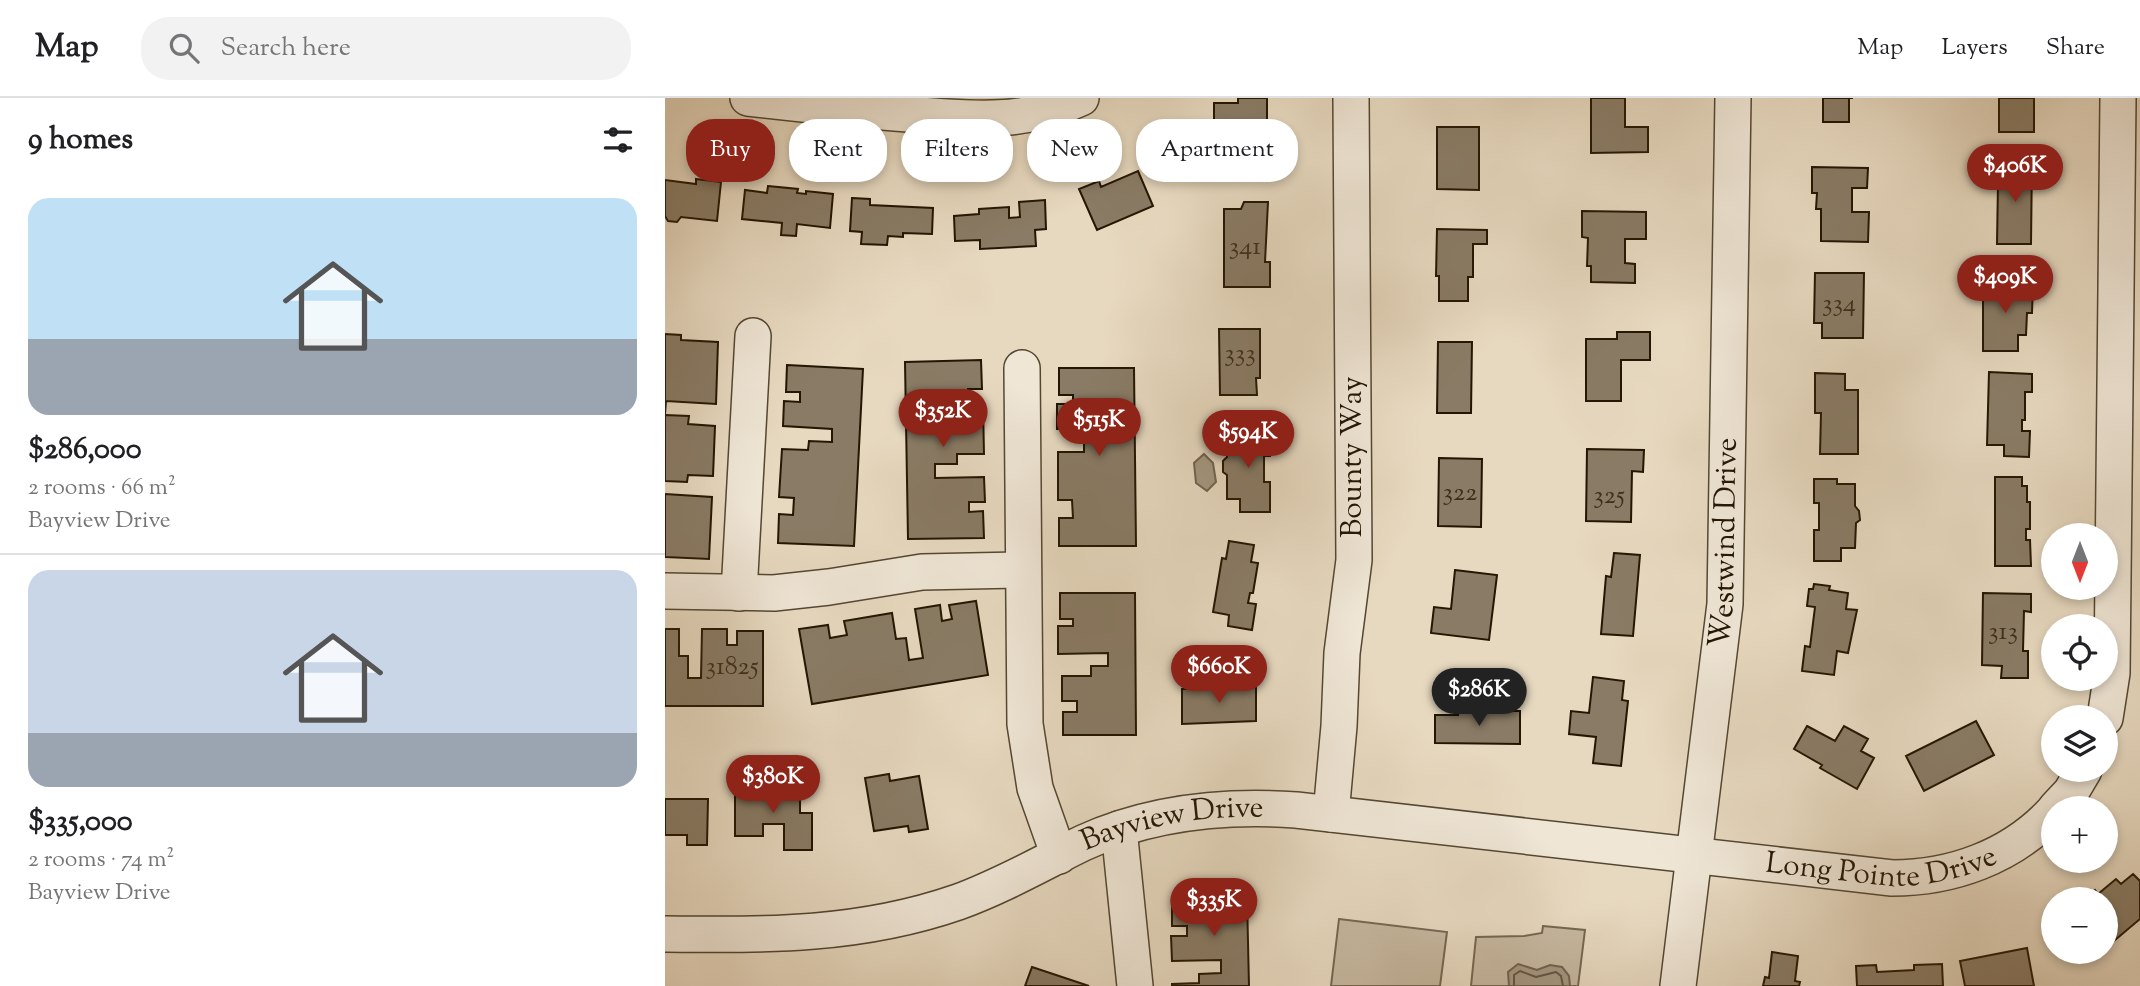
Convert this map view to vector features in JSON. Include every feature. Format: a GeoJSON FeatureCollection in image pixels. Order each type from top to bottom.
{"type":"FeatureCollection","features":[{"type":"Feature","properties":{"kind":"street"},"geometry":{"type":"LineString","coordinates":[[748,98],[918,106],[964,119],[1006,119],[1048,111],[1081,98]]}},
{"type":"Feature","properties":{"kind":"street","name":"Bounty Way"},"geometry":{"type":"LineString","coordinates":[[1331,814],[1344,631],[1354,560],[1351,98]]}},
{"type":"Feature","properties":{"kind":"street","name":"Westwind Drive"},"geometry":{"type":"LineString","coordinates":[[1678,986],[1725,604],[1733,98]]}},
{"type":"Feature","properties":{"kind":"street"},"geometry":{"type":"LineString","coordinates":[[2107,705],[2112,673],[2118,98]]}},
{"type":"Feature","properties":{"kind":"street"},"geometry":{"type":"LineString","coordinates":[[740,593],[753,336]]}},
{"type":"Feature","properties":{"kind":"street"},"geometry":{"type":"LineString","coordinates":[[1022,368],[1025,731],[1035,788],[1059,856]]}},
{"type":"Feature","properties":{"kind":"street"},"geometry":{"type":"LineString","coordinates":[[665,591],[796,591],[922,572],[1022,570]]}},
{"type":"Feature","properties":{"kind":"street","name":"Bayview Drive"},"geometry":{"type":"LineString","coordinates":[[665,934],[809,933],[859,927],[910,916],[958,902],[1006,883],[1119,829],[1153,819],[1224,808],[1331,814],[1695,856]]}},
{"type":"Feature","properties":{"kind":"street","name":"Long Pointe Drive"},"geometry":{"type":"LineString","coordinates":[[1695,856],[1910,878],[1956,871],[1999,854],[2041,821]]}},
{"type":"Feature","properties":{"kind":"street"},"geometry":{"type":"LineString","coordinates":[[1119,829],[1135,986]]}},
{"type":"Feature","properties":{"kind":"shaded area"},"geometry":{"type":"Polygon","coordinates":[[[1339,919],[1447,932],[1440,986],[1331,986],[1339,919]]]}},
{"type":"Feature","properties":{"kind":"shaded area"},"geometry":{"type":"Polygon","coordinates":[[[1543,926],[1585,930],[1578,986],[1471,986],[1476,937],[1524,936],[1542,933],[1543,926]]]}},
{"type":"Feature","properties":{"kind":"water"},"geometry":{"type":"Polygon","coordinates":[[[1204,454],[1213,463],[1216,482],[1207,491],[1196,483],[1194,463],[1204,454]]]}},
{"type":"Feature","properties":{"kind":"water"},"geometry":{"type":"Polygon","coordinates":[[[1518,964],[1537,970],[1550,965],[1562,967],[1569,976],[1570,986],[1509,986],[1508,972],[1518,964]]]}},
{"type":"Feature","properties":{"kind":"building"},"geometry":{"type":"Polygon","coordinates":[[[1238,98],[1267,98],[1267,119],[1214,119],[1214,103],[1238,103],[1238,98]]]}},
{"type":"Feature","properties":{"kind":"building"},"geometry":{"type":"Polygon","coordinates":[[[1591,98],[1625,98],[1625,127],[1648,127],[1648,152],[1591,153],[1591,98]]]}},
{"type":"Feature","properties":{"kind":"building"},"geometry":{"type":"Polygon","coordinates":[[[1823,98],[1849,98],[1849,122],[1823,122],[1823,98]]]}},
{"type":"Feature","properties":{"kind":"building"},"geometry":{"type":"Polygon","coordinates":[[[1999,98],[2034,98],[2034,132],[1999,132],[1999,98]]]}},
{"type":"Feature","properties":{"kind":"building"},"geometry":{"type":"Polygon","coordinates":[[[1437,127],[1479,127],[1479,190],[1437,189],[1437,127]]]}},
{"type":"Feature","properties":{"kind":"building"},"geometry":{"type":"Polygon","coordinates":[[[2006,159],[2032,159],[2031,244],[1997,244],[1998,183],[2006,183],[2006,159]]]}},
{"type":"Feature","properties":{"kind":"building"},"geometry":{"type":"Polygon","coordinates":[[[1812,167],[1868,168],[1867,188],[1852,188],[1852,212],[1869,212],[1868,242],[1821,241],[1821,209],[1816,209],[1817,193],[1812,193],[1812,167]]]}},
{"type":"Feature","properties":{"kind":"building"},"geometry":{"type":"Polygon","coordinates":[[[1136,172],[1136,182],[1143,182],[1153,206],[1097,230],[1079,189],[1096,182],[1099,182],[1101,187],[1113,182],[1122,182],[1122,178],[1136,172]]]}},
{"type":"Feature","properties":{"kind":"building"},"geometry":{"type":"Polygon","coordinates":[[[665,180],[696,184],[721,182],[717,221],[681,217],[677,222],[668,221],[665,216],[665,180]]]}},
{"type":"Feature","properties":{"kind":"building"},"geometry":{"type":"Polygon","coordinates":[[[768,186],[798,189],[797,193],[806,194],[806,191],[833,194],[830,228],[797,224],[796,236],[781,235],[782,223],[742,219],[745,190],[767,193],[768,186]]]}},
{"type":"Feature","properties":{"kind":"building"},"geometry":{"type":"Polygon","coordinates":[[[852,198],[870,199],[870,205],[933,208],[932,234],[903,233],[903,237],[888,236],[887,245],[861,244],[862,232],[850,231],[852,198]]]}},
{"type":"Feature","properties":{"kind":"building"},"geometry":{"type":"Polygon","coordinates":[[[1045,200],[1046,229],[1035,230],[1036,246],[980,249],[980,240],[955,241],[954,216],[979,214],[979,209],[1009,207],[1009,218],[1020,217],[1019,202],[1045,200]]]}},
{"type":"Feature","properties":{"kind":"building"},"geometry":{"type":"Polygon","coordinates":[[[1244,202],[1268,202],[1265,262],[1270,262],[1270,287],[1224,287],[1224,209],[1241,209],[1244,202]]]}},
{"type":"Feature","properties":{"kind":"building"},"geometry":{"type":"Polygon","coordinates":[[[1582,211],[1646,212],[1646,239],[1625,239],[1625,263],[1635,264],[1635,283],[1591,282],[1591,266],[1587,266],[1588,238],[1582,237],[1582,211]]]}},
{"type":"Feature","properties":{"kind":"building"},"geometry":{"type":"Polygon","coordinates":[[[1437,229],[1487,230],[1487,244],[1473,244],[1473,277],[1468,277],[1468,301],[1439,301],[1439,276],[1436,276],[1437,229]]]}},
{"type":"Feature","properties":{"kind":"building"},"geometry":{"type":"Polygon","coordinates":[[[1815,273],[1864,273],[1863,338],[1822,338],[1822,323],[1814,323],[1815,273]]]}},
{"type":"Feature","properties":{"kind":"building"},"geometry":{"type":"Polygon","coordinates":[[[1983,284],[2033,284],[2032,313],[2027,313],[2026,335],[2018,335],[2018,351],[1983,351],[1983,284]]]}},
{"type":"Feature","properties":{"kind":"building"},"geometry":{"type":"Polygon","coordinates":[[[1219,329],[1260,329],[1260,378],[1256,378],[1257,395],[1220,395],[1219,329]]]}},
{"type":"Feature","properties":{"kind":"building"},"geometry":{"type":"Polygon","coordinates":[[[1617,332],[1650,332],[1650,360],[1621,360],[1621,401],[1586,401],[1586,339],[1617,339],[1617,332]]]}},
{"type":"Feature","properties":{"kind":"building"},"geometry":{"type":"Polygon","coordinates":[[[665,334],[681,335],[681,340],[718,342],[716,404],[666,401],[665,414],[665,334]]]}},
{"type":"Feature","properties":{"kind":"building"},"geometry":{"type":"Polygon","coordinates":[[[1438,342],[1472,342],[1471,413],[1437,413],[1438,342]]]}},
{"type":"Feature","properties":{"kind":"building"},"geometry":{"type":"Polygon","coordinates":[[[981,360],[982,389],[968,389],[969,406],[983,406],[984,454],[957,454],[957,464],[935,464],[935,478],[984,477],[985,502],[969,502],[969,512],[983,511],[984,538],[908,539],[905,362],[981,360]]]}},
{"type":"Feature","properties":{"kind":"building"},"geometry":{"type":"Polygon","coordinates":[[[787,365],[863,369],[854,546],[778,543],[779,514],[793,515],[794,498],[779,497],[782,449],[808,450],[809,441],[832,442],[832,429],[783,426],[784,401],[800,402],[800,392],[786,392],[787,365]]]}},
{"type":"Feature","properties":{"kind":"building"},"geometry":{"type":"Polygon","coordinates":[[[1059,368],[1134,368],[1136,546],[1059,546],[1059,518],[1073,518],[1072,500],[1058,500],[1058,452],[1084,452],[1084,443],[1107,443],[1107,429],[1057,429],[1057,404],[1073,404],[1073,395],[1059,395],[1059,368]]]}},
{"type":"Feature","properties":{"kind":"building"},"geometry":{"type":"Polygon","coordinates":[[[1989,372],[2032,374],[2032,392],[2025,392],[2025,420],[2022,420],[2022,431],[2030,431],[2029,457],[2004,456],[2004,445],[1987,445],[1989,372]]]}},
{"type":"Feature","properties":{"kind":"building"},"geometry":{"type":"Polygon","coordinates":[[[1815,373],[1845,374],[1845,390],[1858,390],[1858,454],[1820,454],[1821,413],[1815,413],[1815,373]]]}},
{"type":"Feature","properties":{"kind":"building"},"geometry":{"type":"Polygon","coordinates":[[[665,415],[689,416],[688,424],[715,426],[713,476],[688,475],[687,482],[665,481],[665,415]]]}},
{"type":"Feature","properties":{"kind":"building"},"geometry":{"type":"Polygon","coordinates":[[[1269,429],[1270,456],[1264,456],[1264,482],[1270,482],[1270,512],[1240,512],[1240,499],[1227,499],[1227,475],[1223,472],[1223,461],[1227,457],[1226,434],[1247,434],[1247,430],[1269,429]]]}},
{"type":"Feature","properties":{"kind":"building"},"geometry":{"type":"Polygon","coordinates":[[[1587,449],[1644,450],[1643,472],[1632,471],[1631,522],[1586,521],[1587,449]]]}},
{"type":"Feature","properties":{"kind":"building"},"geometry":{"type":"Polygon","coordinates":[[[1439,458],[1482,459],[1481,527],[1438,526],[1439,458]]]}},
{"type":"Feature","properties":{"kind":"building"},"geometry":{"type":"Polygon","coordinates":[[[1995,477],[2022,477],[2022,486],[2027,486],[2030,529],[2026,529],[2026,540],[2030,540],[2031,566],[1995,566],[1995,477]]]}},
{"type":"Feature","properties":{"kind":"building"},"geometry":{"type":"Polygon","coordinates":[[[1814,479],[1837,479],[1837,484],[1855,484],[1855,506],[1860,520],[1856,523],[1855,548],[1841,548],[1841,561],[1814,561],[1814,530],[1819,530],[1819,503],[1814,503],[1814,479]]]}},
{"type":"Feature","properties":{"kind":"building"},"geometry":{"type":"Polygon","coordinates":[[[665,494],[712,497],[709,559],[665,557],[665,494]]]}},
{"type":"Feature","properties":{"kind":"building"},"geometry":{"type":"Polygon","coordinates":[[[1229,541],[1254,545],[1251,562],[1258,563],[1253,593],[1250,593],[1248,603],[1256,604],[1252,630],[1228,626],[1229,615],[1213,612],[1222,558],[1226,559],[1229,541]]]}},
{"type":"Feature","properties":{"kind":"building"},"geometry":{"type":"Polygon","coordinates":[[[1614,553],[1640,555],[1633,636],[1601,634],[1606,576],[1611,577],[1614,553]]]}},
{"type":"Feature","properties":{"kind":"building"},"geometry":{"type":"Polygon","coordinates":[[[1455,570],[1497,575],[1489,640],[1431,633],[1434,607],[1451,609],[1455,570]]]}},
{"type":"Feature","properties":{"kind":"building"},"geometry":{"type":"Polygon","coordinates":[[[1814,584],[1830,586],[1829,590],[1848,593],[1846,609],[1857,610],[1848,653],[1837,651],[1834,675],[1802,671],[1805,646],[1810,647],[1815,607],[1807,606],[1809,589],[1813,589],[1814,584]]]}},
{"type":"Feature","properties":{"kind":"building"},"geometry":{"type":"Polygon","coordinates":[[[1060,593],[1135,593],[1136,735],[1063,735],[1063,712],[1077,712],[1077,701],[1062,701],[1062,676],[1091,676],[1091,666],[1108,666],[1108,653],[1058,654],[1058,626],[1073,626],[1073,619],[1060,619],[1060,593]]]}},
{"type":"Feature","properties":{"kind":"building"},"geometry":{"type":"Polygon","coordinates":[[[1983,593],[2031,594],[2031,612],[2024,611],[2023,651],[2028,651],[2028,678],[2001,678],[2002,666],[1982,665],[1983,593]]]}},
{"type":"Feature","properties":{"kind":"building"},"geometry":{"type":"Polygon","coordinates":[[[976,601],[988,675],[812,704],[799,629],[828,625],[830,638],[847,635],[844,621],[892,613],[896,639],[906,638],[909,660],[923,658],[915,609],[940,605],[942,621],[952,619],[949,605],[976,601]]]}},
{"type":"Feature","properties":{"kind":"building"},"geometry":{"type":"Polygon","coordinates":[[[665,629],[679,629],[679,656],[688,656],[688,678],[701,678],[702,629],[727,629],[727,645],[737,645],[737,631],[763,631],[763,706],[665,706],[665,629]]]}},
{"type":"Feature","properties":{"kind":"building"},"geometry":{"type":"Polygon","coordinates":[[[1593,677],[1624,681],[1622,700],[1628,701],[1621,766],[1593,763],[1596,737],[1569,734],[1571,711],[1589,713],[1593,677]]]}},
{"type":"Feature","properties":{"kind":"building"},"geometry":{"type":"Polygon","coordinates":[[[1227,685],[1256,685],[1256,721],[1182,724],[1182,689],[1227,688],[1227,685]]]}},
{"type":"Feature","properties":{"kind":"building"},"geometry":{"type":"Polygon","coordinates":[[[1458,711],[1520,711],[1520,744],[1435,743],[1435,715],[1458,715],[1458,711]]]}},
{"type":"Feature","properties":{"kind":"building"},"geometry":{"type":"Polygon","coordinates":[[[1976,721],[1994,755],[1924,791],[1906,756],[1976,721]]]}},
{"type":"Feature","properties":{"kind":"building"},"geometry":{"type":"Polygon","coordinates":[[[1807,726],[1835,741],[1844,726],[1868,739],[1861,751],[1874,758],[1857,789],[1820,768],[1822,765],[1794,749],[1807,726]]]}},
{"type":"Feature","properties":{"kind":"building"},"geometry":{"type":"Polygon","coordinates":[[[889,774],[890,781],[919,776],[928,829],[909,832],[908,826],[874,831],[865,778],[889,774]]]}},
{"type":"Feature","properties":{"kind":"building"},"geometry":{"type":"Polygon","coordinates":[[[735,788],[800,788],[800,813],[812,813],[812,850],[784,850],[784,824],[763,824],[763,836],[735,836],[735,788]]]}},
{"type":"Feature","properties":{"kind":"building"},"geometry":{"type":"Polygon","coordinates":[[[665,799],[708,799],[707,845],[687,845],[687,835],[665,835],[665,799]]]}},
{"type":"Feature","properties":{"kind":"building"},"geometry":{"type":"Polygon","coordinates":[[[2133,874],[2140,881],[2140,919],[2118,938],[2118,887],[2106,887],[2116,879],[2121,884],[2133,874]]]}},
{"type":"Feature","properties":{"kind":"building"},"geometry":{"type":"Polygon","coordinates":[[[1247,898],[1249,986],[1172,986],[1199,983],[1199,974],[1221,973],[1221,960],[1172,961],[1171,936],[1187,936],[1187,926],[1172,926],[1172,900],[1247,898]]]}},
{"type":"Feature","properties":{"kind":"building"},"geometry":{"type":"Polygon","coordinates":[[[2027,948],[2034,986],[1965,986],[1960,961],[2027,948]]]}},
{"type":"Feature","properties":{"kind":"building"},"geometry":{"type":"Polygon","coordinates":[[[1772,952],[1798,956],[1795,981],[1800,982],[1799,986],[1763,986],[1765,977],[1769,978],[1772,952]]]}},
{"type":"Feature","properties":{"kind":"building"},"geometry":{"type":"Polygon","coordinates":[[[1942,964],[1943,986],[1857,986],[1856,966],[1876,965],[1877,972],[1914,970],[1914,965],[1942,964]]]}},
{"type":"Feature","properties":{"kind":"building"},"geometry":{"type":"Polygon","coordinates":[[[1032,967],[1089,986],[1025,986],[1032,967]]]}}]}
